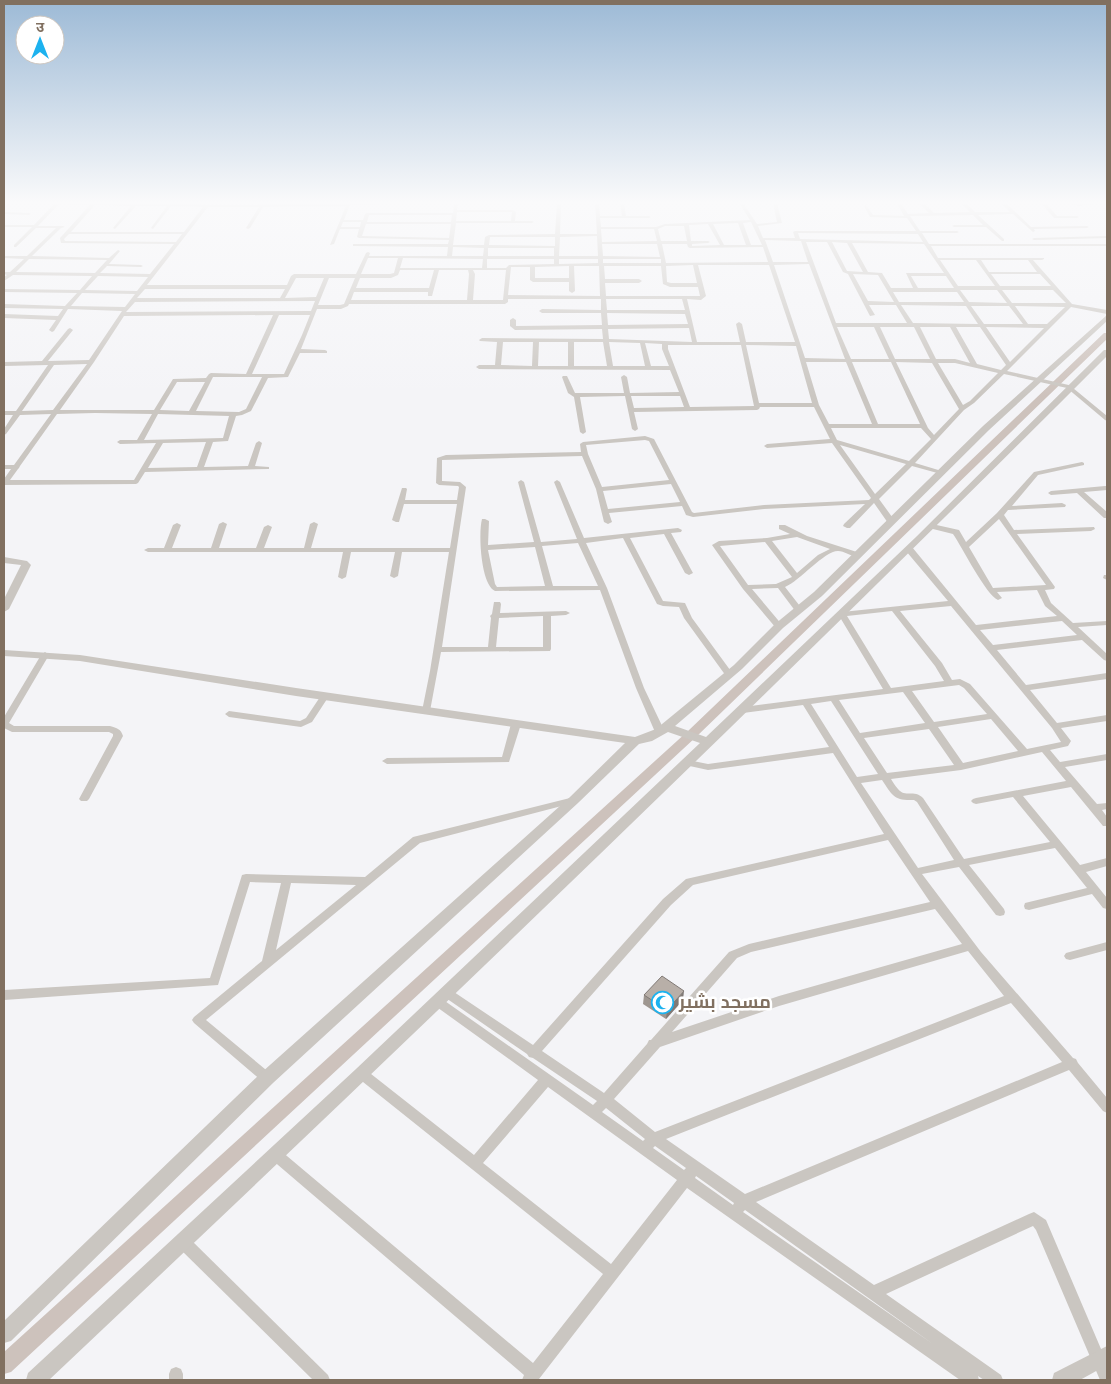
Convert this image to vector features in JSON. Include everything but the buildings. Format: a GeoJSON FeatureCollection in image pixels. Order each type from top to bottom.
{"type":"FeatureCollection","features":[{"type":"Feature","properties":{"kind":"street"},"geometry":{"type":"LineString","coordinates":[[4,280],[16,268]]}},
{"type":"Feature","properties":{"kind":"street"},"geometry":{"type":"LineString","coordinates":[[52,330],[67,307],[104,268]]}},
{"type":"Feature","properties":{"kind":"street"},"geometry":{"type":"LineString","coordinates":[[4,483],[17,467],[43,426],[55,413],[91,362],[132,300],[159,268]]}},
{"type":"Feature","properties":{"kind":"street"},"geometry":{"type":"LineString","coordinates":[[348,302],[363,268]]}},
{"type":"Feature","properties":{"kind":"street"},"geometry":{"type":"LineString","coordinates":[[532,268],[532,279],[572,280]]}},
{"type":"Feature","properties":{"kind":"street"},"geometry":{"type":"LineString","coordinates":[[571,268],[572,291]]}},
{"type":"Feature","properties":{"kind":"street"},"geometry":{"type":"LineString","coordinates":[[602,268],[606,311],[606,341],[610,367]]}},
{"type":"Feature","properties":{"kind":"street"},"geometry":{"type":"LineString","coordinates":[[664,268],[666,284],[699,285]]}},
{"type":"Feature","properties":{"kind":"street"},"geometry":{"type":"LineString","coordinates":[[506,297],[702,297],[696,268]]}},
{"type":"Feature","properties":{"kind":"street"},"geometry":{"type":"LineString","coordinates":[[771,268],[798,344],[816,406],[834,441],[873,500],[891,521]]}},
{"type":"Feature","properties":{"kind":"street"},"geometry":{"type":"LineString","coordinates":[[813,268],[834,325],[876,426]]}},
{"type":"Feature","properties":{"kind":"street"},"geometry":{"type":"LineString","coordinates":[[842,268],[844,272],[850,273],[879,273],[897,304],[914,325],[962,409]]}},
{"type":"Feature","properties":{"kind":"street"},"geometry":{"type":"LineString","coordinates":[[864,268],[866,272]]}},
{"type":"Feature","properties":{"kind":"street"},"geometry":{"type":"LineString","coordinates":[[943,268],[1009,365]]}},
{"type":"Feature","properties":{"kind":"street"},"geometry":{"type":"LineString","coordinates":[[984,268],[1026,325]]}},
{"type":"Feature","properties":{"kind":"street"},"geometry":{"type":"LineString","coordinates":[[1037,268],[1070,305]]}},
{"type":"Feature","properties":{"kind":"street"},"geometry":{"type":"LineString","coordinates":[[4,306],[67,307],[124,312],[277,313],[340,307],[348,302],[505,302],[508,270],[397,269],[396,274],[391,276],[293,276],[282,299]]}},
{"type":"Feature","properties":{"kind":"street"},"geometry":{"type":"LineString","coordinates":[[427,302],[437,269]]}},
{"type":"Feature","properties":{"kind":"street"},"geometry":{"type":"LineString","coordinates":[[470,269],[472,274],[470,302]]}},
{"type":"Feature","properties":{"kind":"street"},"geometry":{"type":"LineString","coordinates":[[4,273],[152,276]]}},
{"type":"Feature","properties":{"kind":"street"},"geometry":{"type":"LineString","coordinates":[[850,273],[872,315]]}},
{"type":"Feature","properties":{"kind":"street"},"geometry":{"type":"LineString","coordinates":[[988,273],[1042,273]]}},
{"type":"Feature","properties":{"kind":"street"},"geometry":{"type":"LineString","coordinates":[[916,290],[908,274],[948,275]]}},
{"type":"Feature","properties":{"kind":"street"},"geometry":{"type":"LineString","coordinates":[[191,414],[211,376],[286,376],[298,352],[327,275]]}},
{"type":"Feature","properties":{"kind":"street"},"geometry":{"type":"LineString","coordinates":[[544,280],[544,290]]}},
{"type":"Feature","properties":{"kind":"street"},"geometry":{"type":"LineString","coordinates":[[603,281],[639,281]]}},
{"type":"Feature","properties":{"kind":"street"},"geometry":{"type":"LineString","coordinates":[[143,287],[288,287]]}},
{"type":"Feature","properties":{"kind":"street"},"geometry":{"type":"LineString","coordinates":[[180,287],[182,293],[193,300]]}},
{"type":"Feature","properties":{"kind":"street"},"geometry":{"type":"LineString","coordinates":[[889,290],[1056,288]]}},
{"type":"Feature","properties":{"kind":"street"},"geometry":{"type":"LineString","coordinates":[[4,290],[138,293]]}},
{"type":"Feature","properties":{"kind":"street"},"geometry":{"type":"LineString","coordinates":[[352,290],[432,290]]}},
{"type":"Feature","properties":{"kind":"street"},"geometry":{"type":"LineString","coordinates":[[535,367],[542,327],[543,298]]}},
{"type":"Feature","properties":{"kind":"street"},"geometry":{"type":"LineString","coordinates":[[684,298],[694,343]]}},
{"type":"Feature","properties":{"kind":"street"},"geometry":{"type":"LineString","coordinates":[[132,300],[318,299]]}},
{"type":"Feature","properties":{"kind":"street"},"geometry":{"type":"LineString","coordinates":[[865,303],[1070,305],[1107,312]]}},
{"type":"Feature","properties":{"kind":"street"},"geometry":{"type":"LineString","coordinates":[[846,526],[962,409],[972,402],[1070,305]]}},
{"type":"Feature","properties":{"kind":"street"},"geometry":{"type":"LineString","coordinates":[[542,311],[687,312]]}},
{"type":"Feature","properties":{"kind":"street"},"geometry":{"type":"LineString","coordinates":[[248,376],[277,313]]}},
{"type":"Feature","properties":{"kind":"street"},"geometry":{"type":"LineString","coordinates":[[4,316],[60,318]]}},
{"type":"Feature","properties":{"kind":"street"},"geometry":{"type":"LineString","coordinates":[[4,653],[80,658],[635,741],[648,738],[668,730],[779,626],[818,594],[986,428],[1107,317]]}},
{"type":"Feature","properties":{"kind":"street"},"geometry":{"type":"LineString","coordinates":[[513,320],[515,328],[690,326]]}},
{"type":"Feature","properties":{"kind":"street"},"geometry":{"type":"LineString","coordinates":[[631,410],[757,408],[739,324]]}},
{"type":"Feature","properties":{"kind":"street"},"geometry":{"type":"LineString","coordinates":[[834,325],[1048,326]]}},
{"type":"Feature","properties":{"kind":"street"},"geometry":{"type":"LineString","coordinates":[[876,325],[923,426],[934,439]]}},
{"type":"Feature","properties":{"kind":"street"},"geometry":{"type":"LineString","coordinates":[[952,325],[974,364]]}},
{"type":"Feature","properties":{"kind":"street"},"geometry":{"type":"LineString","coordinates":[[44,363],[70,330]]}},
{"type":"Feature","properties":{"kind":"street"},"geometry":{"type":"LineString","coordinates":[[482,340],[798,344]]}},
{"type":"Feature","properties":{"kind":"street"},"geometry":{"type":"LineString","coordinates":[[498,367],[500,340]]}},
{"type":"Feature","properties":{"kind":"street"},"geometry":{"type":"LineString","coordinates":[[571,341],[572,367]]}},
{"type":"Feature","properties":{"kind":"street"},"geometry":{"type":"LineString","coordinates":[[642,341],[648,367]]}},
{"type":"Feature","properties":{"kind":"street"},"geometry":{"type":"LineString","coordinates":[[665,343],[671,368],[688,409]]}},
{"type":"Feature","properties":{"kind":"street"},"geometry":{"type":"LineString","coordinates":[[298,352],[325,352]]}},
{"type":"Feature","properties":{"kind":"street"},"geometry":{"type":"LineString","coordinates":[[36,1380],[362,1074],[688,763],[704,740],[743,710],[909,549],[1068,387],[1107,352]]}},
{"type":"Feature","properties":{"kind":"street"},"geometry":{"type":"LineString","coordinates":[[803,360],[934,360],[974,364],[1068,387],[1104,414],[1107,419]]}},
{"type":"Feature","properties":{"kind":"street"},"geometry":{"type":"LineString","coordinates":[[4,364],[91,362]]}},
{"type":"Feature","properties":{"kind":"street"},"geometry":{"type":"LineString","coordinates":[[4,433],[52,363]]}},
{"type":"Feature","properties":{"kind":"street"},"geometry":{"type":"LineString","coordinates":[[479,367],[671,368]]}},
{"type":"Feature","properties":{"kind":"street"},"geometry":{"type":"LineString","coordinates":[[4,413],[95,411],[154,414],[233,414],[249,410],[265,377]]}},
{"type":"Feature","properties":{"kind":"street"},"geometry":{"type":"LineString","coordinates":[[565,377],[571,393],[577,396],[682,394]]}},
{"type":"Feature","properties":{"kind":"street"},"geometry":{"type":"LineString","coordinates":[[624,377],[635,429]]}},
{"type":"Feature","properties":{"kind":"street"},"geometry":{"type":"LineString","coordinates":[[139,442],[175,380],[209,380]]}},
{"type":"Feature","properties":{"kind":"street"},"geometry":{"type":"LineString","coordinates":[[577,396],[583,432]]}},
{"type":"Feature","properties":{"kind":"street"},"geometry":{"type":"LineString","coordinates":[[757,405],[816,406]]}},
{"type":"Feature","properties":{"kind":"street"},"geometry":{"type":"LineString","coordinates":[[120,442],[226,440],[233,414]]}},
{"type":"Feature","properties":{"kind":"street"},"geometry":{"type":"LineString","coordinates":[[827,426],[923,426]]}},
{"type":"Feature","properties":{"kind":"street"},"geometry":{"type":"LineString","coordinates":[[608,522],[599,488],[585,454],[583,444],[585,443],[649,438],[652,440],[674,482],[688,513],[698,515],[764,507],[873,500]]}},
{"type":"Feature","properties":{"kind":"street"},"geometry":{"type":"LineString","coordinates":[[200,469],[210,441]]}},
{"type":"Feature","properties":{"kind":"street"},"geometry":{"type":"LineString","coordinates":[[767,446],[834,441],[942,473]]}},
{"type":"Feature","properties":{"kind":"street"},"geometry":{"type":"LineString","coordinates":[[4,483],[136,482],[160,442]]}},
{"type":"Feature","properties":{"kind":"street"},"geometry":{"type":"LineString","coordinates":[[251,468],[259,443]]}},
{"type":"Feature","properties":{"kind":"street"},"geometry":{"type":"LineString","coordinates":[[426,711],[462,485],[441,484],[438,481],[440,458],[585,454]]}},
{"type":"Feature","properties":{"kind":"street"},"geometry":{"type":"LineString","coordinates":[[965,547],[1006,508],[1036,473],[1082,464]]}},
{"type":"Feature","properties":{"kind":"street"},"geometry":{"type":"LineString","coordinates":[[4,467],[17,467]]}},
{"type":"Feature","properties":{"kind":"street"},"geometry":{"type":"LineString","coordinates":[[143,470],[267,468]]}},
{"type":"Feature","properties":{"kind":"street"},"geometry":{"type":"LineString","coordinates":[[521,482],[550,589]]}},
{"type":"Feature","properties":{"kind":"street"},"geometry":{"type":"LineString","coordinates":[[557,482],[603,588],[640,688],[668,730],[704,740]]}},
{"type":"Feature","properties":{"kind":"street"},"geometry":{"type":"LineString","coordinates":[[599,488],[674,482]]}},
{"type":"Feature","properties":{"kind":"street"},"geometry":{"type":"LineString","coordinates":[[1051,493],[1105,488]]}},
{"type":"Feature","properties":{"kind":"street"},"geometry":{"type":"LineString","coordinates":[[396,520],[404,489]]}},
{"type":"Feature","properties":{"kind":"street"},"geometry":{"type":"LineString","coordinates":[[1079,490],[1107,516]]}},
{"type":"Feature","properties":{"kind":"street"},"geometry":{"type":"LineString","coordinates":[[400,502],[460,502]]}},
{"type":"Feature","properties":{"kind":"street"},"geometry":{"type":"LineString","coordinates":[[604,511],[684,504]]}},
{"type":"Feature","properties":{"kind":"street"},"geometry":{"type":"LineString","coordinates":[[1006,508],[1062,505]]}},
{"type":"Feature","properties":{"kind":"street"},"geometry":{"type":"LineString","coordinates":[[991,590],[1050,587],[1000,514]]}},
{"type":"Feature","properties":{"kind":"street"},"geometry":{"type":"LineString","coordinates":[[485,521],[484,548],[493,587],[501,590],[603,588]]}},
{"type":"Feature","properties":{"kind":"street"},"geometry":{"type":"LineString","coordinates":[[214,550],[222,524]]}},
{"type":"Feature","properties":{"kind":"street"},"geometry":{"type":"LineString","coordinates":[[307,550],[314,524]]}},
{"type":"Feature","properties":{"kind":"street"},"geometry":{"type":"LineString","coordinates":[[167,550],[177,525]]}},
{"type":"Feature","properties":{"kind":"street"},"geometry":{"type":"LineString","coordinates":[[932,526],[956,532],[991,590],[998,598]]}},
{"type":"Feature","properties":{"kind":"street"},"geometry":{"type":"LineString","coordinates":[[259,551],[268,527]]}},
{"type":"Feature","properties":{"kind":"street"},"geometry":{"type":"LineString","coordinates":[[782,527],[798,535],[857,555]]}},
{"type":"Feature","properties":{"kind":"street"},"geometry":{"type":"LineString","coordinates":[[1012,532],[1091,528]]}},
{"type":"Feature","properties":{"kind":"street"},"geometry":{"type":"LineString","coordinates":[[484,548],[581,541],[678,530]]}},
{"type":"Feature","properties":{"kind":"street"},"geometry":{"type":"LineString","coordinates":[[667,532],[689,573]]}},
{"type":"Feature","properties":{"kind":"street"},"geometry":{"type":"LineString","coordinates":[[779,626],[746,587],[716,545],[719,542],[767,540],[798,535]]}},
{"type":"Feature","properties":{"kind":"street"},"geometry":{"type":"LineString","coordinates":[[625,536],[660,602],[663,604],[682,605],[688,618],[729,674]]}},
{"type":"Feature","properties":{"kind":"street"},"geometry":{"type":"LineString","coordinates":[[767,540],[795,576]]}},
{"type":"Feature","properties":{"kind":"street"},"geometry":{"type":"LineString","coordinates":[[746,587],[780,586],[819,556],[836,549]]}},
{"type":"Feature","properties":{"kind":"street"},"geometry":{"type":"LineString","coordinates":[[856,780],[961,766],[1067,743],[909,549]]}},
{"type":"Feature","properties":{"kind":"street"},"geometry":{"type":"LineString","coordinates":[[148,550],[452,550]]}},
{"type":"Feature","properties":{"kind":"street"},"geometry":{"type":"LineString","coordinates":[[394,576],[399,550]]}},
{"type":"Feature","properties":{"kind":"street"},"geometry":{"type":"LineString","coordinates":[[342,577],[347,551]]}},
{"type":"Feature","properties":{"kind":"street"},"geometry":{"type":"LineString","coordinates":[[4,560],[24,562],[26,565],[4,609]]}},
{"type":"Feature","properties":{"kind":"street"},"geometry":{"type":"LineString","coordinates":[[780,586],[799,610]]}},
{"type":"Feature","properties":{"kind":"street"},"geometry":{"type":"LineString","coordinates":[[1040,588],[1048,604],[1107,658]]}},
{"type":"Feature","properties":{"kind":"street"},"geometry":{"type":"LineString","coordinates":[[842,614],[954,603]]}},
{"type":"Feature","properties":{"kind":"street"},"geometry":{"type":"LineString","coordinates":[[492,649],[494,616],[497,604]]}},
{"type":"Feature","properties":{"kind":"street"},"geometry":{"type":"LineString","coordinates":[[894,609],[939,664],[949,682]]}},
{"type":"Feature","properties":{"kind":"street"},"geometry":{"type":"LineString","coordinates":[[494,616],[566,613]]}},
{"type":"Feature","properties":{"kind":"street"},"geometry":{"type":"LineString","coordinates":[[437,650],[547,649],[547,614]]}},
{"type":"Feature","properties":{"kind":"street"},"geometry":{"type":"LineString","coordinates":[[842,614],[888,691]]}},
{"type":"Feature","properties":{"kind":"street"},"geometry":{"type":"LineString","coordinates":[[974,628],[1064,618]]}},
{"type":"Feature","properties":{"kind":"street"},"geometry":{"type":"LineString","coordinates":[[1073,626],[1107,623]]}},
{"type":"Feature","properties":{"kind":"street"},"geometry":{"type":"LineString","coordinates":[[991,648],[1085,637]]}},
{"type":"Feature","properties":{"kind":"street"},"geometry":{"type":"LineString","coordinates":[[45,655],[4,724],[12,729],[110,729],[117,732],[118,736],[84,798]]}},
{"type":"Feature","properties":{"kind":"street"},"geometry":{"type":"LineString","coordinates":[[1024,688],[1107,676]]}},
{"type":"Feature","properties":{"kind":"street"},"geometry":{"type":"LineString","coordinates":[[743,710],[960,682],[967,686],[1025,753]]}},
{"type":"Feature","properties":{"kind":"street"},"geometry":{"type":"LineString","coordinates":[[905,688],[961,766]]}},
{"type":"Feature","properties":{"kind":"street"},"geometry":{"type":"LineString","coordinates":[[229,714],[301,724],[309,720],[325,696]]}},
{"type":"Feature","properties":{"kind":"street"},"geometry":{"type":"LineString","coordinates":[[833,698],[898,796],[916,796],[920,800],[960,863],[1000,912]]}},
{"type":"Feature","properties":{"kind":"street"},"geometry":{"type":"LineString","coordinates":[[805,702],[915,872],[938,904],[970,946],[1072,1063],[1107,1107]]}},
{"type":"Feature","properties":{"kind":"street"},"geometry":{"type":"LineString","coordinates":[[858,736],[994,716]]}},
{"type":"Feature","properties":{"kind":"street"},"geometry":{"type":"LineString","coordinates":[[1055,726],[1107,718]]}},
{"type":"Feature","properties":{"kind":"street"},"geometry":{"type":"LineString","coordinates":[[387,761],[506,760],[516,724]]}},
{"type":"Feature","properties":{"kind":"street"},"geometry":{"type":"LineString","coordinates":[[4,1334],[267,1078],[574,800],[635,741]]}},
{"type":"Feature","properties":{"kind":"street"},"geometry":{"type":"LineString","coordinates":[[1043,748],[1107,823]]}},
{"type":"Feature","properties":{"kind":"street"},"geometry":{"type":"LineString","coordinates":[[688,763],[708,767],[836,750]]}},
{"type":"Feature","properties":{"kind":"street"},"geometry":{"type":"LineString","coordinates":[[1058,765],[1107,757]]}},
{"type":"Feature","properties":{"kind":"street"},"geometry":{"type":"LineString","coordinates":[[976,802],[1073,783]]}},
{"type":"Feature","properties":{"kind":"street"},"geometry":{"type":"LineString","coordinates":[[1016,794],[1107,905]]}},
{"type":"Feature","properties":{"kind":"street"},"geometry":{"type":"LineString","coordinates":[[267,1078],[198,1020],[417,840],[574,800]]}},
{"type":"Feature","properties":{"kind":"street"},"geometry":{"type":"LineString","coordinates":[[1095,808],[1107,806]]}},
{"type":"Feature","properties":{"kind":"street"},"geometry":{"type":"LineString","coordinates":[[533,1053],[667,902],[690,882],[892,836]]}},
{"type":"Feature","properties":{"kind":"street"},"geometry":{"type":"LineString","coordinates":[[915,872],[1057,844]]}},
{"type":"Feature","properties":{"kind":"street"},"geometry":{"type":"LineString","coordinates":[[1078,870],[1107,862]]}},
{"type":"Feature","properties":{"kind":"street"},"geometry":{"type":"LineString","coordinates":[[4,995],[214,982],[246,878],[367,881]]}},
{"type":"Feature","properties":{"kind":"street"},"geometry":{"type":"LineString","coordinates":[[267,963],[287,879]]}},
{"type":"Feature","properties":{"kind":"street"},"geometry":{"type":"LineString","coordinates":[[1028,906],[1094,890]]}},
{"type":"Feature","properties":{"kind":"street"},"geometry":{"type":"LineString","coordinates":[[594,1113],[726,960],[738,952],[938,904]]}},
{"type":"Feature","properties":{"kind":"street"},"geometry":{"type":"LineString","coordinates":[[653,1044],[798,995],[970,946]]}},
{"type":"Feature","properties":{"kind":"street"},"geometry":{"type":"LineString","coordinates":[[1070,956],[1107,946]]}},
{"type":"Feature","properties":{"kind":"street"},"geometry":{"type":"LineString","coordinates":[[443,997],[605,1100],[654,1138],[996,1380]]}},
{"type":"Feature","properties":{"kind":"street"},"geometry":{"type":"LineString","coordinates":[[443,997],[547,1079],[734,1214],[972,1380]]}},
{"type":"Feature","properties":{"kind":"street"},"geometry":{"type":"LineString","coordinates":[[644,1149],[654,1138],[1014,997]]}},
{"type":"Feature","properties":{"kind":"street"},"geometry":{"type":"LineString","coordinates":[[734,1214],[744,1200],[1072,1063]]}},
{"type":"Feature","properties":{"kind":"street"},"geometry":{"type":"LineString","coordinates":[[362,1074],[612,1273]]}},
{"type":"Feature","properties":{"kind":"street"},"geometry":{"type":"LineString","coordinates":[[475,1163],[547,1079]]}},
{"type":"Feature","properties":{"kind":"street"},"geometry":{"type":"LineString","coordinates":[[276,1155],[532,1377],[695,1167]]}},
{"type":"Feature","properties":{"kind":"street"},"geometry":{"type":"LineString","coordinates":[[873,1293],[1034,1219],[1041,1225],[1103,1358],[1107,1380]]}},
{"type":"Feature","properties":{"kind":"street"},"geometry":{"type":"LineString","coordinates":[[183,1242],[323,1380]]}},
{"type":"Feature","properties":{"kind":"street"},"geometry":{"type":"LineString","coordinates":[[1061,1380],[1103,1358]]}},
{"type":"Feature","properties":{"kind":"waterway"},"geometry":{"type":"LineString","coordinates":[[4,1365],[692,734],[1107,335]]}},
{"type":"Feature","properties":{"kind":"place","name":"مسجد بشیر"},"geometry":{"type":"Point","coordinates":[663,1002]}}]}
